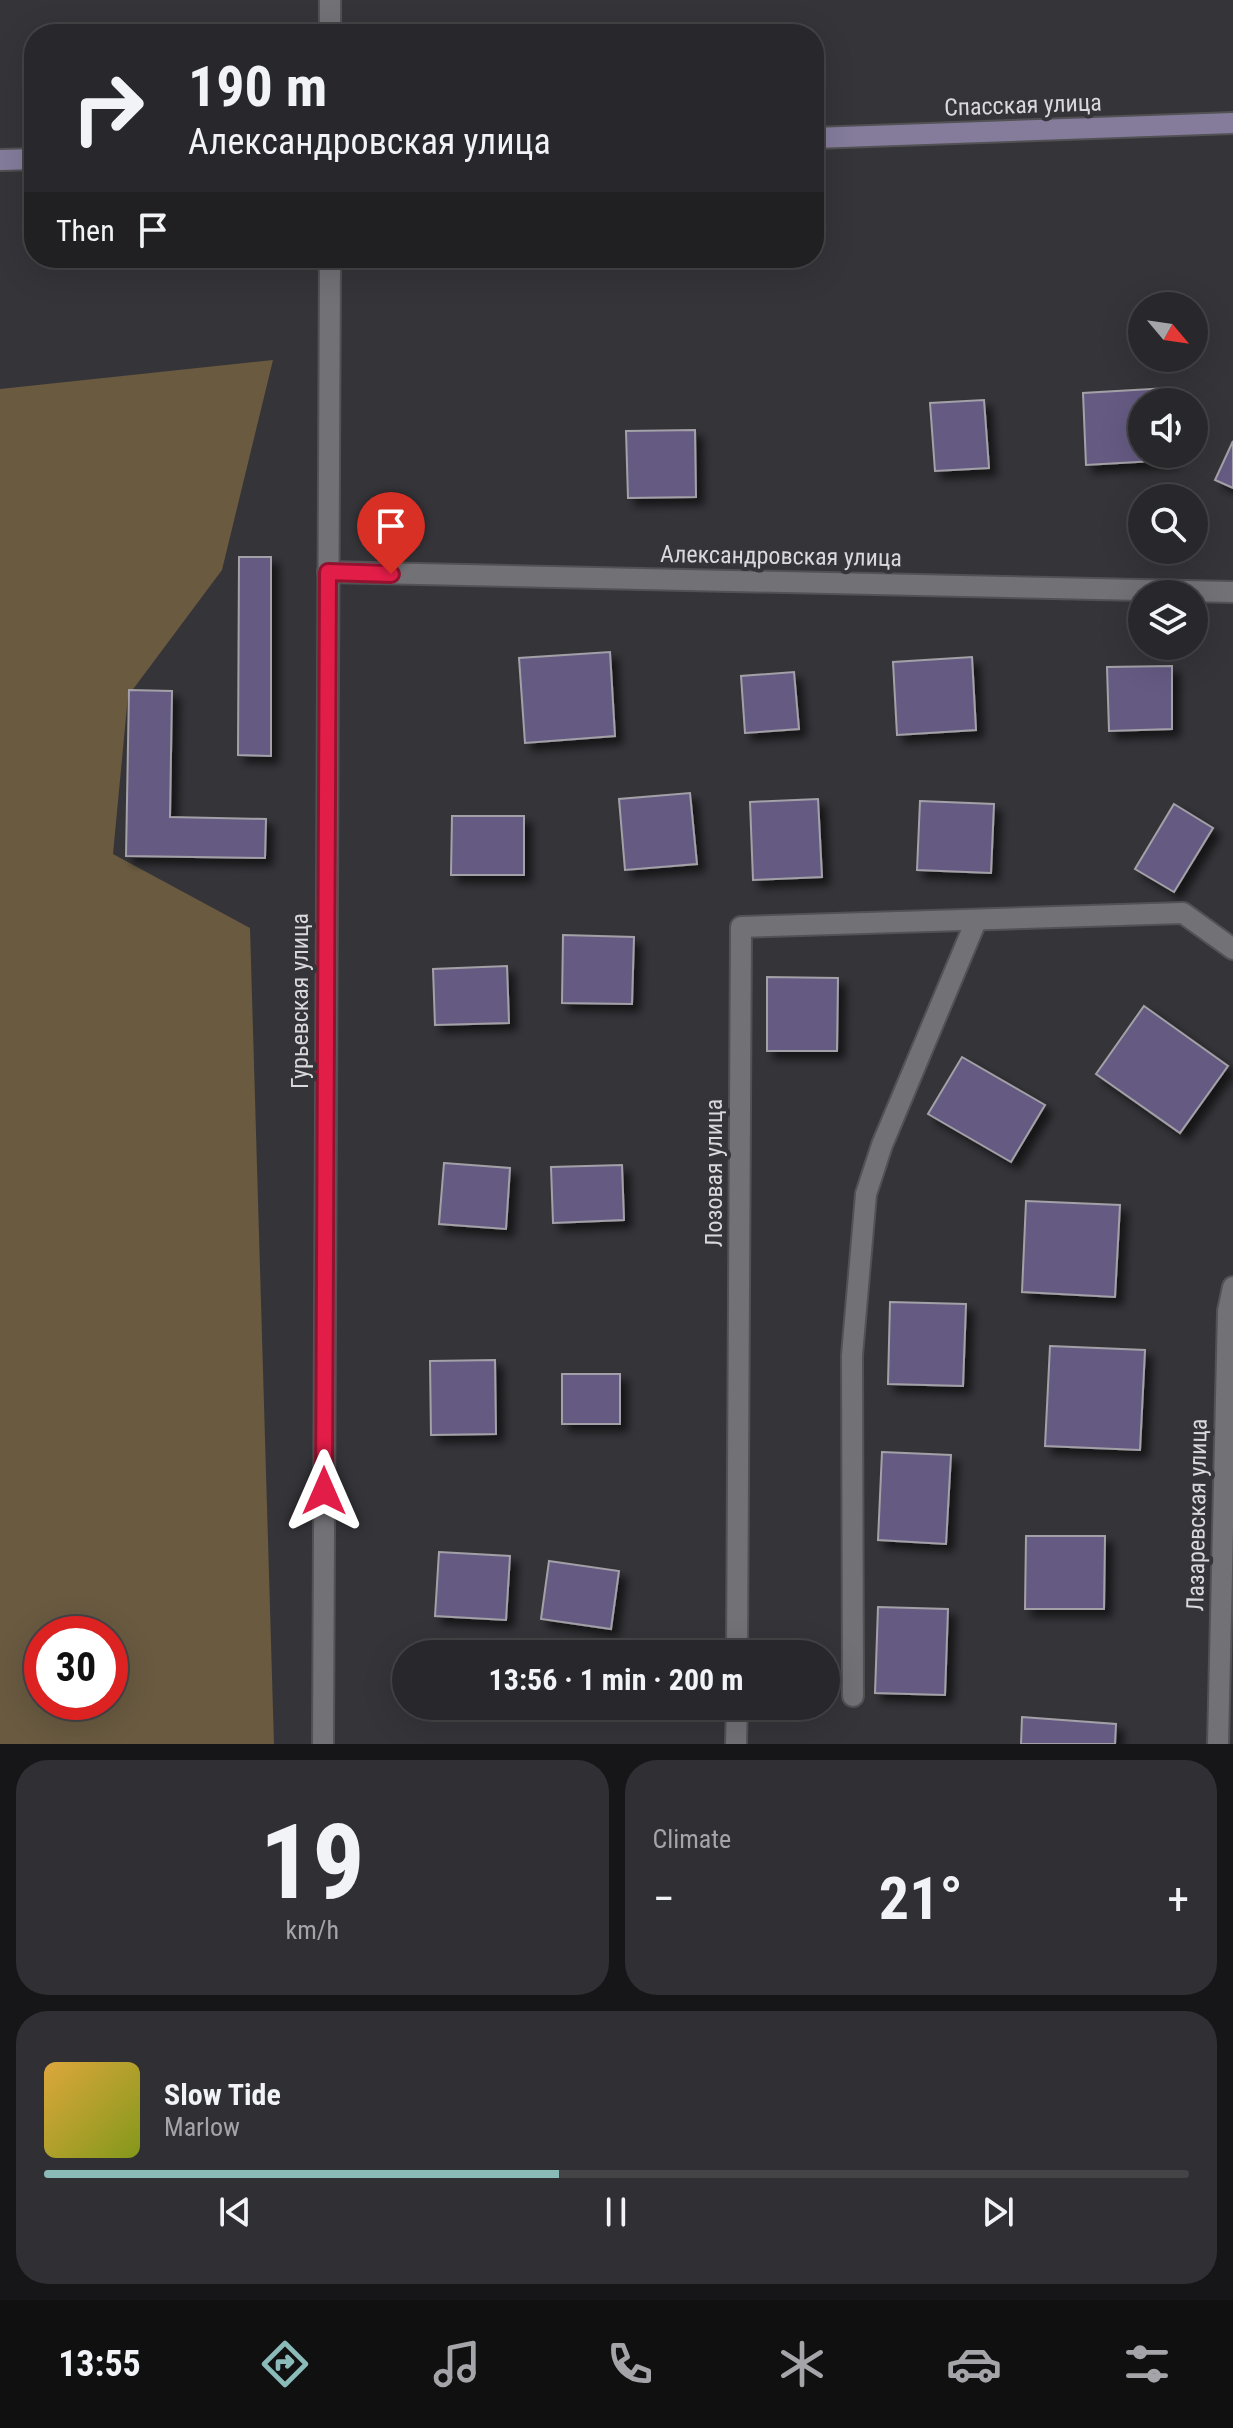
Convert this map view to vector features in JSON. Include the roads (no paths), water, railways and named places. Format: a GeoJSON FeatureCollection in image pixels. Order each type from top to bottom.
{"type":"FeatureCollection","features":[{"type":"Feature","properties":{"kind":"street"},"geometry":{"type":"LineString","coordinates":[[330,0],[330,24]]}},
{"type":"Feature","properties":{"kind":"street","name":"Спасская улица"},"geometry":{"type":"LineString","coordinates":[[824,138],[1233,123]]}},
{"type":"Feature","properties":{"kind":"street"},"geometry":{"type":"LineString","coordinates":[[0,160],[24,159]]}},
{"type":"Feature","properties":{"kind":"street","name":"Гурьевская улица"},"geometry":{"type":"LineString","coordinates":[[323,1744],[330,268]]}},
{"type":"Feature","properties":{"kind":"street","name":"Александровская улица"},"geometry":{"type":"LineString","coordinates":[[328,572],[1233,592]]}},
{"type":"Feature","properties":{"kind":"street","name":"Лозовая улица"},"geometry":{"type":"LineString","coordinates":[[737,1640],[741,927],[1183,913],[1233,949]]}},
{"type":"Feature","properties":{"kind":"street"},"geometry":{"type":"LineString","coordinates":[[853,1696],[852,1355],[866,1194],[882,1145],[976,921]]}},
{"type":"Feature","properties":{"kind":"street","name":"Лазаревская улица"},"geometry":{"type":"LineString","coordinates":[[1218,1744],[1228,1311],[1233,1287]]}},
{"type":"Feature","properties":{"kind":"street"},"geometry":{"type":"LineString","coordinates":[[736,1744],[737,1720]]}}]}
